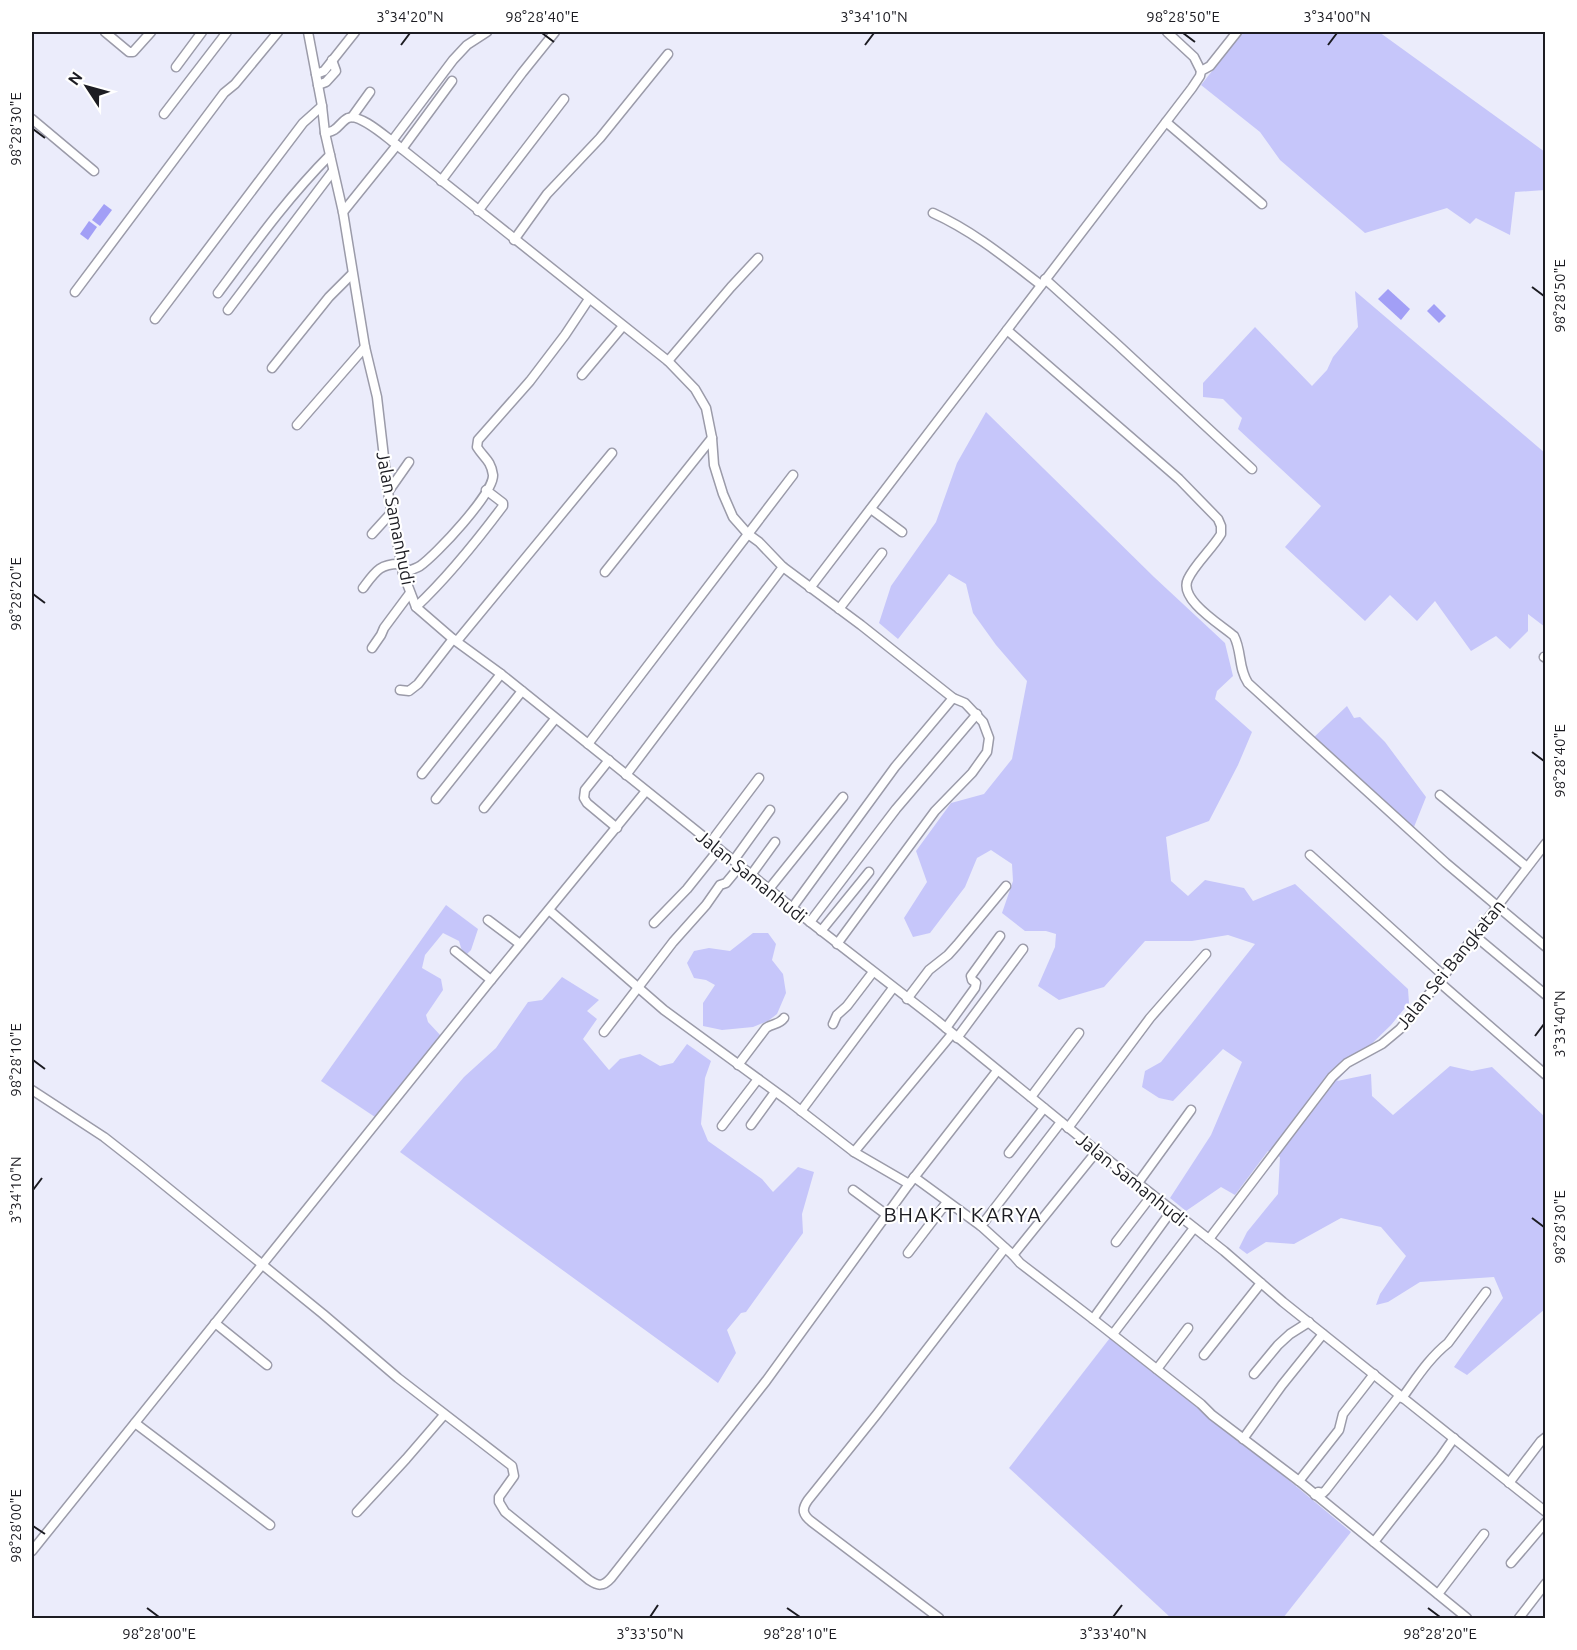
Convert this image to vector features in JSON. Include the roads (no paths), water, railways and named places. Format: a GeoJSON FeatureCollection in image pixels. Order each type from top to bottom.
{"type":"FeatureCollection","features":[{"type":"Feature","properties":{"kind":"street"},"geometry":{"type":"LineString","coordinates":[[105,32],[129,52],[133,52],[151,32]]}},
{"type":"Feature","properties":{"kind":"street"},"geometry":{"type":"LineString","coordinates":[[176,67],[202,32]]}},
{"type":"Feature","properties":{"kind":"street"},"geometry":{"type":"LineString","coordinates":[[164,114],[227,32]]}},
{"type":"Feature","properties":{"kind":"street"},"geometry":{"type":"LineString","coordinates":[[75,292],[224,93],[235,84],[278,32]]}},
{"type":"Feature","properties":{"kind":"street","name":"Jalan Samanhudi"},"geometry":{"type":"LineString","coordinates":[[308,32],[325,133],[343,212],[364,347],[377,397],[388,492],[402,568],[416,607],[1209,1239],[1283,1302],[1545,1512]]}},
{"type":"Feature","properties":{"kind":"street"},"geometry":{"type":"LineString","coordinates":[[316,74],[324,71],[355,32]]}},
{"type":"Feature","properties":{"kind":"street"},"geometry":{"type":"LineString","coordinates":[[397,145],[453,60],[467,45],[487,32]]}},
{"type":"Feature","properties":{"kind":"street"},"geometry":{"type":"LineString","coordinates":[[441,181],[555,32]]}},
{"type":"Feature","properties":{"kind":"street"},"geometry":{"type":"LineString","coordinates":[[810,588],[1200,76],[1201,71],[1194,57],[1167,32]]}},
{"type":"Feature","properties":{"kind":"street"},"geometry":{"type":"LineString","coordinates":[[1201,71],[1210,66],[1237,32]]}},
{"type":"Feature","properties":{"kind":"street"},"geometry":{"type":"LineString","coordinates":[[514,240],[548,194],[600,138],[668,54]]}},
{"type":"Feature","properties":{"kind":"street"},"geometry":{"type":"LineString","coordinates":[[318,85],[326,82],[336,71],[332,60]]}},
{"type":"Feature","properties":{"kind":"street"},"geometry":{"type":"LineString","coordinates":[[343,212],[452,81]]}},
{"type":"Feature","properties":{"kind":"street"},"geometry":{"type":"LineString","coordinates":[[352,117],[370,92]]}},
{"type":"Feature","properties":{"kind":"street"},"geometry":{"type":"LineString","coordinates":[[478,211],[564,99]]}},
{"type":"Feature","properties":{"kind":"street"},"geometry":{"type":"LineString","coordinates":[[155,318],[303,123],[322,106]]}},
{"type":"Feature","properties":{"kind":"street"},"geometry":{"type":"LineString","coordinates":[[325,133],[333,130],[346,119],[359,118],[397,145],[668,361],[695,389],[706,408],[714,465],[733,517],[783,567],[953,698],[965,703],[977,714],[987,729],[989,738],[987,752],[972,773],[935,812],[837,944]]}},
{"type":"Feature","properties":{"kind":"street"},"geometry":{"type":"LineString","coordinates":[[32,119],[94,171]]}},
{"type":"Feature","properties":{"kind":"street"},"geometry":{"type":"LineString","coordinates":[[1166,122],[1262,204]]}},
{"type":"Feature","properties":{"kind":"street"},"geometry":{"type":"LineString","coordinates":[[218,294],[306,179],[330,155]]}},
{"type":"Feature","properties":{"kind":"street"},"geometry":{"type":"LineString","coordinates":[[228,310],[333,171]]}},
{"type":"Feature","properties":{"kind":"street"},"geometry":{"type":"LineString","coordinates":[[933,213],[951,221],[1043,282],[1118,344],[1252,469]]}},
{"type":"Feature","properties":{"kind":"street"},"geometry":{"type":"LineString","coordinates":[[668,361],[758,258]]}},
{"type":"Feature","properties":{"kind":"street"},"geometry":{"type":"LineString","coordinates":[[272,368],[329,297],[352,274]]}},
{"type":"Feature","properties":{"kind":"street"},"geometry":{"type":"LineString","coordinates":[[363,588],[385,565],[402,568],[419,566],[473,511],[493,474],[486,457],[477,447],[477,440],[530,381],[589,299]]}},
{"type":"Feature","properties":{"kind":"street"},"geometry":{"type":"LineString","coordinates":[[582,375],[623,326]]}},
{"type":"Feature","properties":{"kind":"street"},"geometry":{"type":"LineString","coordinates":[[1008,330],[1179,479],[1218,519],[1221,534],[1189,577],[1185,586],[1193,602],[1234,636],[1238,644],[1240,666],[1248,683],[1389,812],[1545,947]]}},
{"type":"Feature","properties":{"kind":"street"},"geometry":{"type":"LineString","coordinates":[[297,425],[364,347]]}},
{"type":"Feature","properties":{"kind":"street"},"geometry":{"type":"LineString","coordinates":[[605,572],[712,438]]}},
{"type":"Feature","properties":{"kind":"street"},"geometry":{"type":"LineString","coordinates":[[400,690],[409,691],[418,684],[612,453]]}},
{"type":"Feature","properties":{"kind":"street"},"geometry":{"type":"LineString","coordinates":[[388,492],[409,462]]}},
{"type":"Feature","properties":{"kind":"street"},"geometry":{"type":"LineString","coordinates":[[588,744],[793,475]]}},
{"type":"Feature","properties":{"kind":"street"},"geometry":{"type":"LineString","coordinates":[[416,607],[436,588],[503,506],[503,503],[486,490]]}},
{"type":"Feature","properties":{"kind":"street"},"geometry":{"type":"LineString","coordinates":[[871,508],[902,532]]}},
{"type":"Feature","properties":{"kind":"street"},"geometry":{"type":"LineString","coordinates":[[372,534],[392,512]]}},
{"type":"Feature","properties":{"kind":"street"},"geometry":{"type":"LineString","coordinates":[[839,609],[882,553]]}},
{"type":"Feature","properties":{"kind":"street"},"geometry":{"type":"LineString","coordinates":[[626,775],[783,567]]}},
{"type":"Feature","properties":{"kind":"street"},"geometry":{"type":"LineString","coordinates":[[372,648],[410,593]]}},
{"type":"Feature","properties":{"kind":"street"},"geometry":{"type":"LineString","coordinates":[[422,774],[501,674]]}},
{"type":"Feature","properties":{"kind":"street"},"geometry":{"type":"LineString","coordinates":[[436,799],[522,691]]}},
{"type":"Feature","properties":{"kind":"street"},"geometry":{"type":"LineString","coordinates":[[792,908],[895,767],[953,698]]}},
{"type":"Feature","properties":{"kind":"street"},"geometry":{"type":"LineString","coordinates":[[810,922],[896,809],[958,733],[977,714]]}},
{"type":"Feature","properties":{"kind":"street"},"geometry":{"type":"LineString","coordinates":[[484,808],[555,719]]}},
{"type":"Feature","properties":{"kind":"street"},"geometry":{"type":"LineString","coordinates":[[609,760],[585,790],[584,798],[617,828]]}},
{"type":"Feature","properties":{"kind":"street"},"geometry":{"type":"LineString","coordinates":[[710,843],[759,778]]}},
{"type":"Feature","properties":{"kind":"street"},"geometry":{"type":"LineString","coordinates":[[32,1551],[520,944],[646,791]]}},
{"type":"Feature","properties":{"kind":"street"},"geometry":{"type":"LineString","coordinates":[[1440,795],[1527,867]]}},
{"type":"Feature","properties":{"kind":"street"},"geometry":{"type":"LineString","coordinates":[[769,889],[843,798]]}},
{"type":"Feature","properties":{"kind":"street"},"geometry":{"type":"LineString","coordinates":[[604,1032],[673,942],[706,905],[720,885],[726,883],[770,810]]}},
{"type":"Feature","properties":{"kind":"street"},"geometry":{"type":"LineString","coordinates":[[751,875],[775,842]]}},
{"type":"Feature","properties":{"kind":"street","name":"Jalan Sei Bangkatan"},"geometry":{"type":"LineString","coordinates":[[1209,1239],[1332,1077],[1347,1063],[1391,1037],[1409,1018],[1545,843]]}},
{"type":"Feature","properties":{"kind":"street"},"geometry":{"type":"LineString","coordinates":[[654,923],[687,889],[720,849]]}},
{"type":"Feature","properties":{"kind":"street"},"geometry":{"type":"LineString","coordinates":[[1310,855],[1545,1075]]}},
{"type":"Feature","properties":{"kind":"street"},"geometry":{"type":"LineString","coordinates":[[821,931],[869,872]]}},
{"type":"Feature","properties":{"kind":"street"},"geometry":{"type":"LineString","coordinates":[[908,999],[929,970],[948,955],[1006,886]]}},
{"type":"Feature","properties":{"kind":"street"},"geometry":{"type":"LineString","coordinates":[[549,910],[664,1010],[854,1152],[911,1180],[981,1226],[1020,1263],[1299,1481],[1467,1618]]}},
{"type":"Feature","properties":{"kind":"street"},"geometry":{"type":"LineString","coordinates":[[488,920],[520,944]]}},
{"type":"Feature","properties":{"kind":"street"},"geometry":{"type":"LineString","coordinates":[[1474,935],[1545,994]]}},
{"type":"Feature","properties":{"kind":"street"},"geometry":{"type":"LineString","coordinates":[[952,1034],[975,988],[976,983],[971,976],[1000,936]]}},
{"type":"Feature","properties":{"kind":"street"},"geometry":{"type":"LineString","coordinates":[[854,1152],[1023,949]]}},
{"type":"Feature","properties":{"kind":"street"},"geometry":{"type":"LineString","coordinates":[[454,951],[491,980]]}},
{"type":"Feature","properties":{"kind":"street"},"geometry":{"type":"LineString","coordinates":[[981,1226],[1150,1018],[1206,954]]}},
{"type":"Feature","properties":{"kind":"street"},"geometry":{"type":"LineString","coordinates":[[833,1024],[873,972]]}},
{"type":"Feature","properties":{"kind":"street"},"geometry":{"type":"LineString","coordinates":[[801,1112],[893,988]]}},
{"type":"Feature","properties":{"kind":"street"},"geometry":{"type":"LineString","coordinates":[[738,1065],[766,1028],[777,1024],[784,1018]]}},
{"type":"Feature","properties":{"kind":"street"},"geometry":{"type":"LineString","coordinates":[[1031,1097],[1079,1033]]}},
{"type":"Feature","properties":{"kind":"street"},"geometry":{"type":"LineString","coordinates":[[32,1090],[104,1137],[444,1415],[512,1466],[514,1476],[499,1497],[499,1502],[505,1512],[589,1581],[601,1586],[606,1584],[766,1382],[911,1180],[997,1071]]}},
{"type":"Feature","properties":{"kind":"street"},"geometry":{"type":"LineString","coordinates":[[722,1126],[758,1080]]}},
{"type":"Feature","properties":{"kind":"street"},"geometry":{"type":"LineString","coordinates":[[751,1125],[775,1092]]}},
{"type":"Feature","properties":{"kind":"street"},"geometry":{"type":"LineString","coordinates":[[1009,1153],[1044,1108]]}},
{"type":"Feature","properties":{"kind":"street"},"geometry":{"type":"LineString","coordinates":[[1138,1184],[1191,1110]]}},
{"type":"Feature","properties":{"kind":"street"},"geometry":{"type":"LineString","coordinates":[[1013,1255],[1097,1151]]}},
{"type":"Feature","properties":{"kind":"street"},"geometry":{"type":"LineString","coordinates":[[853,1190],[887,1215]]}},
{"type":"Feature","properties":{"kind":"street"},"geometry":{"type":"LineString","coordinates":[[1116,1242],[1152,1195]]}},
{"type":"Feature","properties":{"kind":"street"},"geometry":{"type":"LineString","coordinates":[[908,1252],[947,1202]]}},
{"type":"Feature","properties":{"kind":"street"},"geometry":{"type":"LineString","coordinates":[[1094,1319],[1172,1210]]}},
{"type":"Feature","properties":{"kind":"street"},"geometry":{"type":"LineString","coordinates":[[1113,1334],[1194,1228]]}},
{"type":"Feature","properties":{"kind":"street"},"geometry":{"type":"LineString","coordinates":[[939,1618],[812,1522],[803,1513],[803,1509],[1005,1248]]}},
{"type":"Feature","properties":{"kind":"street"},"geometry":{"type":"LineString","coordinates":[[1204,1355],[1261,1283]]}},
{"type":"Feature","properties":{"kind":"street"},"geometry":{"type":"LineString","coordinates":[[1315,1495],[1326,1490],[1426,1365],[1448,1343],[1486,1292]]}},
{"type":"Feature","properties":{"kind":"street"},"geometry":{"type":"LineString","coordinates":[[1254,1374],[1284,1339],[1309,1322]]}},
{"type":"Feature","properties":{"kind":"street"},"geometry":{"type":"LineString","coordinates":[[215,1323],[267,1365]]}},
{"type":"Feature","properties":{"kind":"street"},"geometry":{"type":"LineString","coordinates":[[1157,1369],[1188,1329]]}},
{"type":"Feature","properties":{"kind":"street"},"geometry":{"type":"LineString","coordinates":[[1243,1438],[1323,1334]]}},
{"type":"Feature","properties":{"kind":"street"},"geometry":{"type":"LineString","coordinates":[[1299,1481],[1339,1430],[1343,1414],[1374,1374]]}},
{"type":"Feature","properties":{"kind":"street"},"geometry":{"type":"LineString","coordinates":[[357,1512],[444,1415]]}},
{"type":"Feature","properties":{"kind":"street"},"geometry":{"type":"LineString","coordinates":[[135,1423],[270,1525]]}},
{"type":"Feature","properties":{"kind":"street"},"geometry":{"type":"LineString","coordinates":[[1509,1484],[1545,1437]]}},
{"type":"Feature","properties":{"kind":"street"},"geometry":{"type":"LineString","coordinates":[[1374,1542],[1454,1438]]}},
{"type":"Feature","properties":{"kind":"street"},"geometry":{"type":"LineString","coordinates":[[1511,1563],[1545,1522]]}},
{"type":"Feature","properties":{"kind":"street"},"geometry":{"type":"LineString","coordinates":[[1438,1594],[1484,1534]]}},
{"type":"Feature","properties":{"kind":"street"},"geometry":{"type":"LineString","coordinates":[[1519,1618],[1545,1583]]}},
{"type":"Feature","properties":{"kind":"district","name":"BHAKTI KARYA"},"geometry":{"type":"Point","coordinates":[963,1214]}}]}
